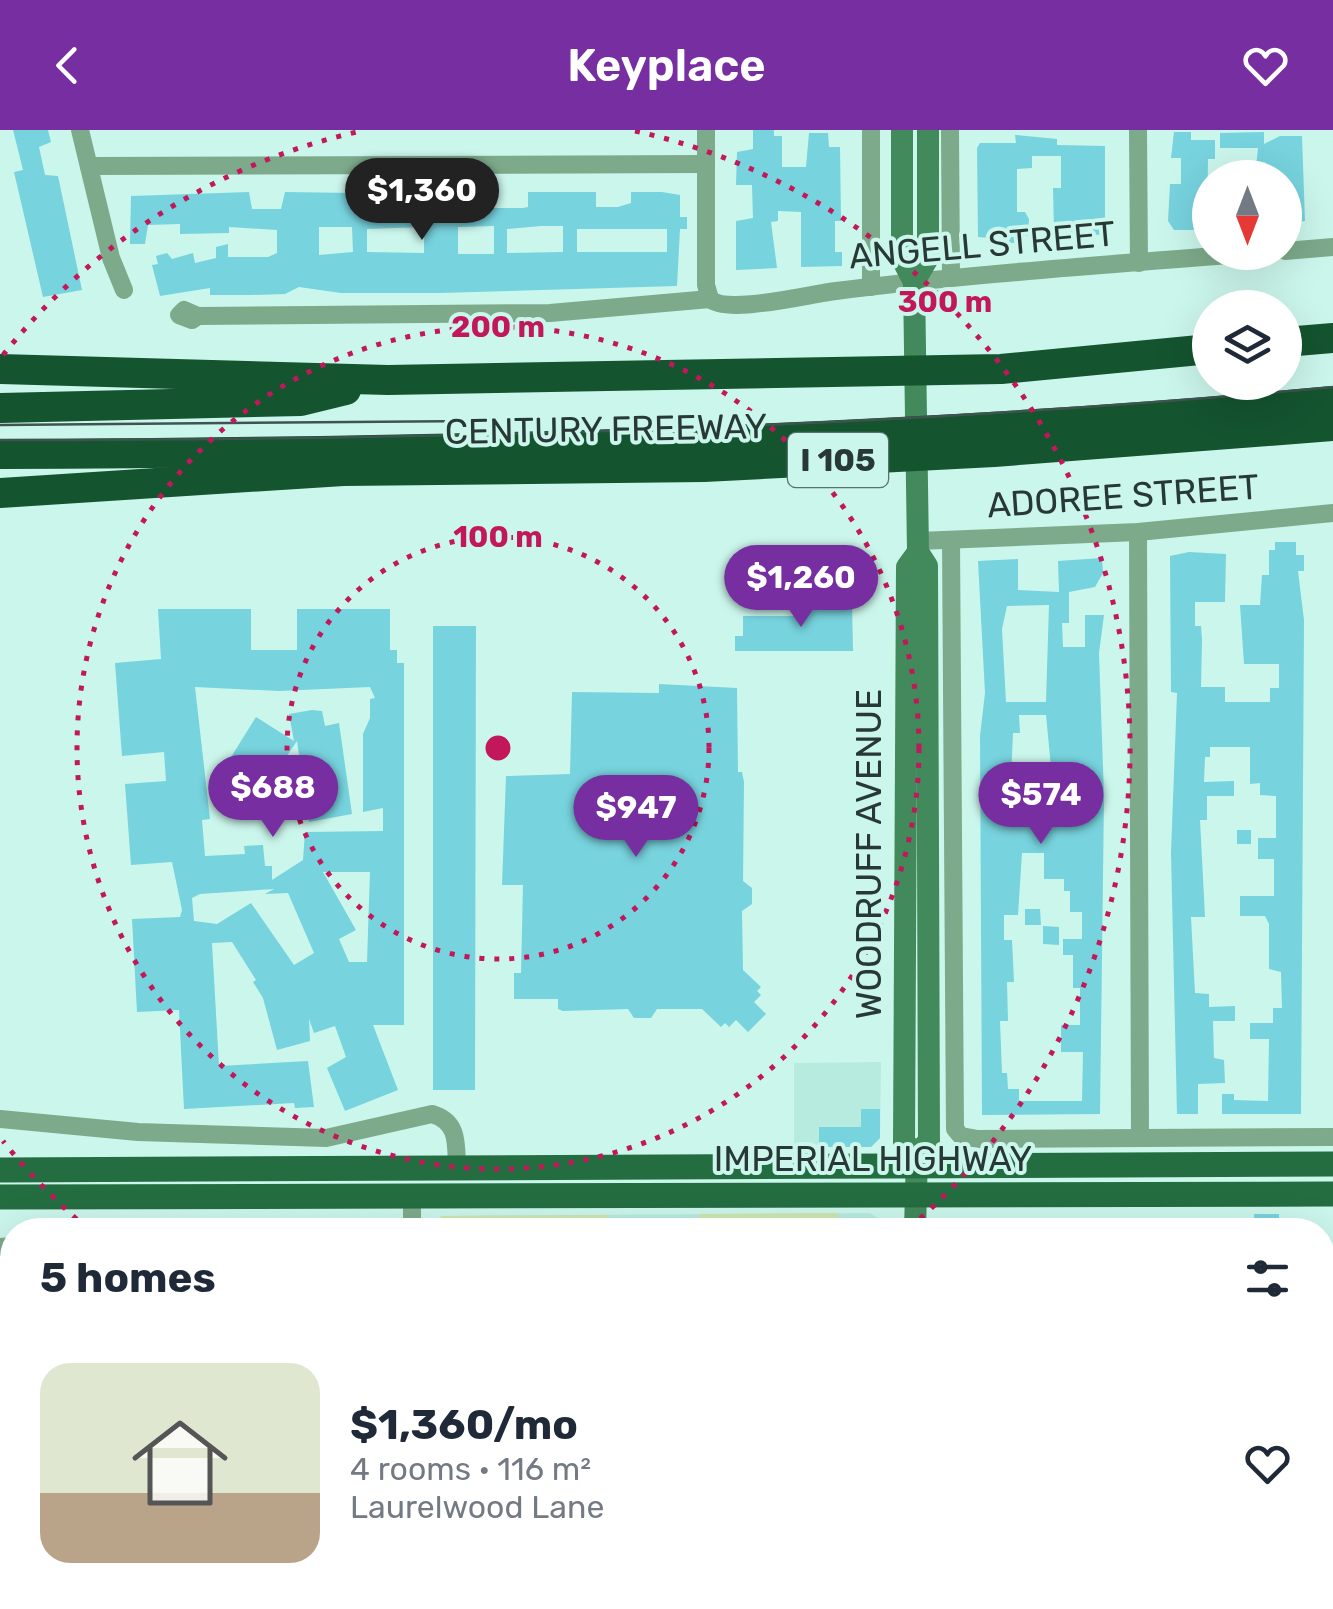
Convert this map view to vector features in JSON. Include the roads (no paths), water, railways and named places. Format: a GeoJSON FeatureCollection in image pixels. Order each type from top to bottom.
{"type":"FeatureCollection","features":[{"type":"Feature","properties":{"kind":"highway"},"geometry":{"type":"LineString","coordinates":[[1302,341],[1333,338]]}},
{"type":"Feature","properties":{"kind":"highway","name":"CENTURY FREEWAY"},"geometry":{"type":"LineString","coordinates":[[0,370],[388,380],[1001,369],[1192,352]]}},
{"type":"Feature","properties":{"kind":"highway"},"geometry":{"type":"LineString","coordinates":[[0,408],[301,401],[388,380]]}},
{"type":"Feature","properties":{"kind":"highway"},"geometry":{"type":"LineString","coordinates":[[2,454],[671,444],[1024,426],[1333,401]]}},
{"type":"Feature","properties":{"kind":"highway","name":"CENTURY FREEWAY"},"geometry":{"type":"LineString","coordinates":[[0,493],[343,471],[704,467],[1014,450],[1333,426]]}},
{"type":"Feature","properties":{"kind":"highway"},"geometry":{"type":"LineString","coordinates":[[2,454],[343,471]]}},
{"type":"Feature","properties":{"kind":"main road","name":"WOODRUFF AVENUE"},"geometry":{"type":"LineString","coordinates":[[902,130],[902,259],[914,282],[918,546],[927,566],[929,1142],[917,1161],[915,1218]]}},
{"type":"Feature","properties":{"kind":"main road","name":"WOODRUFF AVENUE"},"geometry":{"type":"LineString","coordinates":[[914,282],[928,258],[928,130]]}},
{"type":"Feature","properties":{"kind":"main road","name":"IMPERIAL HIGHWAY"},"geometry":{"type":"LineString","coordinates":[[0,1170],[917,1161],[1333,1164]]}},
{"type":"Feature","properties":{"kind":"main road","name":"IMPERIAL HIGHWAY"},"geometry":{"type":"LineString","coordinates":[[0,1197],[1333,1194]]}},
{"type":"Feature","properties":{"kind":"street"},"geometry":{"type":"LineString","coordinates":[[80,130],[110,258],[124,290]]}},
{"type":"Feature","properties":{"kind":"street"},"geometry":{"type":"LineString","coordinates":[[706,130],[706,285],[710,300]]}},
{"type":"Feature","properties":{"kind":"street"},"geometry":{"type":"LineString","coordinates":[[870,130],[871,286]]}},
{"type":"Feature","properties":{"kind":"street"},"geometry":{"type":"LineString","coordinates":[[950,130],[950,278]]}},
{"type":"Feature","properties":{"kind":"street"},"geometry":{"type":"LineString","coordinates":[[1138,130],[1139,263]]}},
{"type":"Feature","properties":{"kind":"street"},"geometry":{"type":"LineString","coordinates":[[89,166],[706,164]]}},
{"type":"Feature","properties":{"kind":"street"},"geometry":{"type":"LineString","coordinates":[[1302,250],[1333,247]]}},
{"type":"Feature","properties":{"kind":"street","name":"ANGELL STREET"},"geometry":{"type":"LineString","coordinates":[[198,316],[550,313],[710,300],[721,308],[734,308],[871,286],[1192,258]]}},
{"type":"Feature","properties":{"kind":"street","name":"ADOREE STREET"},"geometry":{"type":"LineString","coordinates":[[918,546],[951,540],[1138,532],[1333,513]]}},
{"type":"Feature","properties":{"kind":"street"},"geometry":{"type":"LineString","coordinates":[[1138,532],[1140,1138]]}},
{"type":"Feature","properties":{"kind":"street","name":"IMPERIAL HIGHWAY"},"geometry":{"type":"LineString","coordinates":[[951,540],[952,1110],[958,1134],[978,1139],[1333,1136]]}},
{"type":"Feature","properties":{"kind":"street"},"geometry":{"type":"LineString","coordinates":[[0,1119],[138,1132],[326,1138],[432,1114],[444,1118],[454,1132],[457,1168]]}},
{"type":"Feature","properties":{"kind":"street"},"geometry":{"type":"LineString","coordinates":[[412,1195],[412,1218]]}},
{"type":"Feature","properties":{"kind":"tram line"},"geometry":{"type":"LineString","coordinates":[[0,440],[667,429],[1000,413],[1333,387]]}},
{"type":"Feature","properties":{"kind":"tram line"},"geometry":{"type":"LineString","coordinates":[[0,425],[476,421]]}}]}
